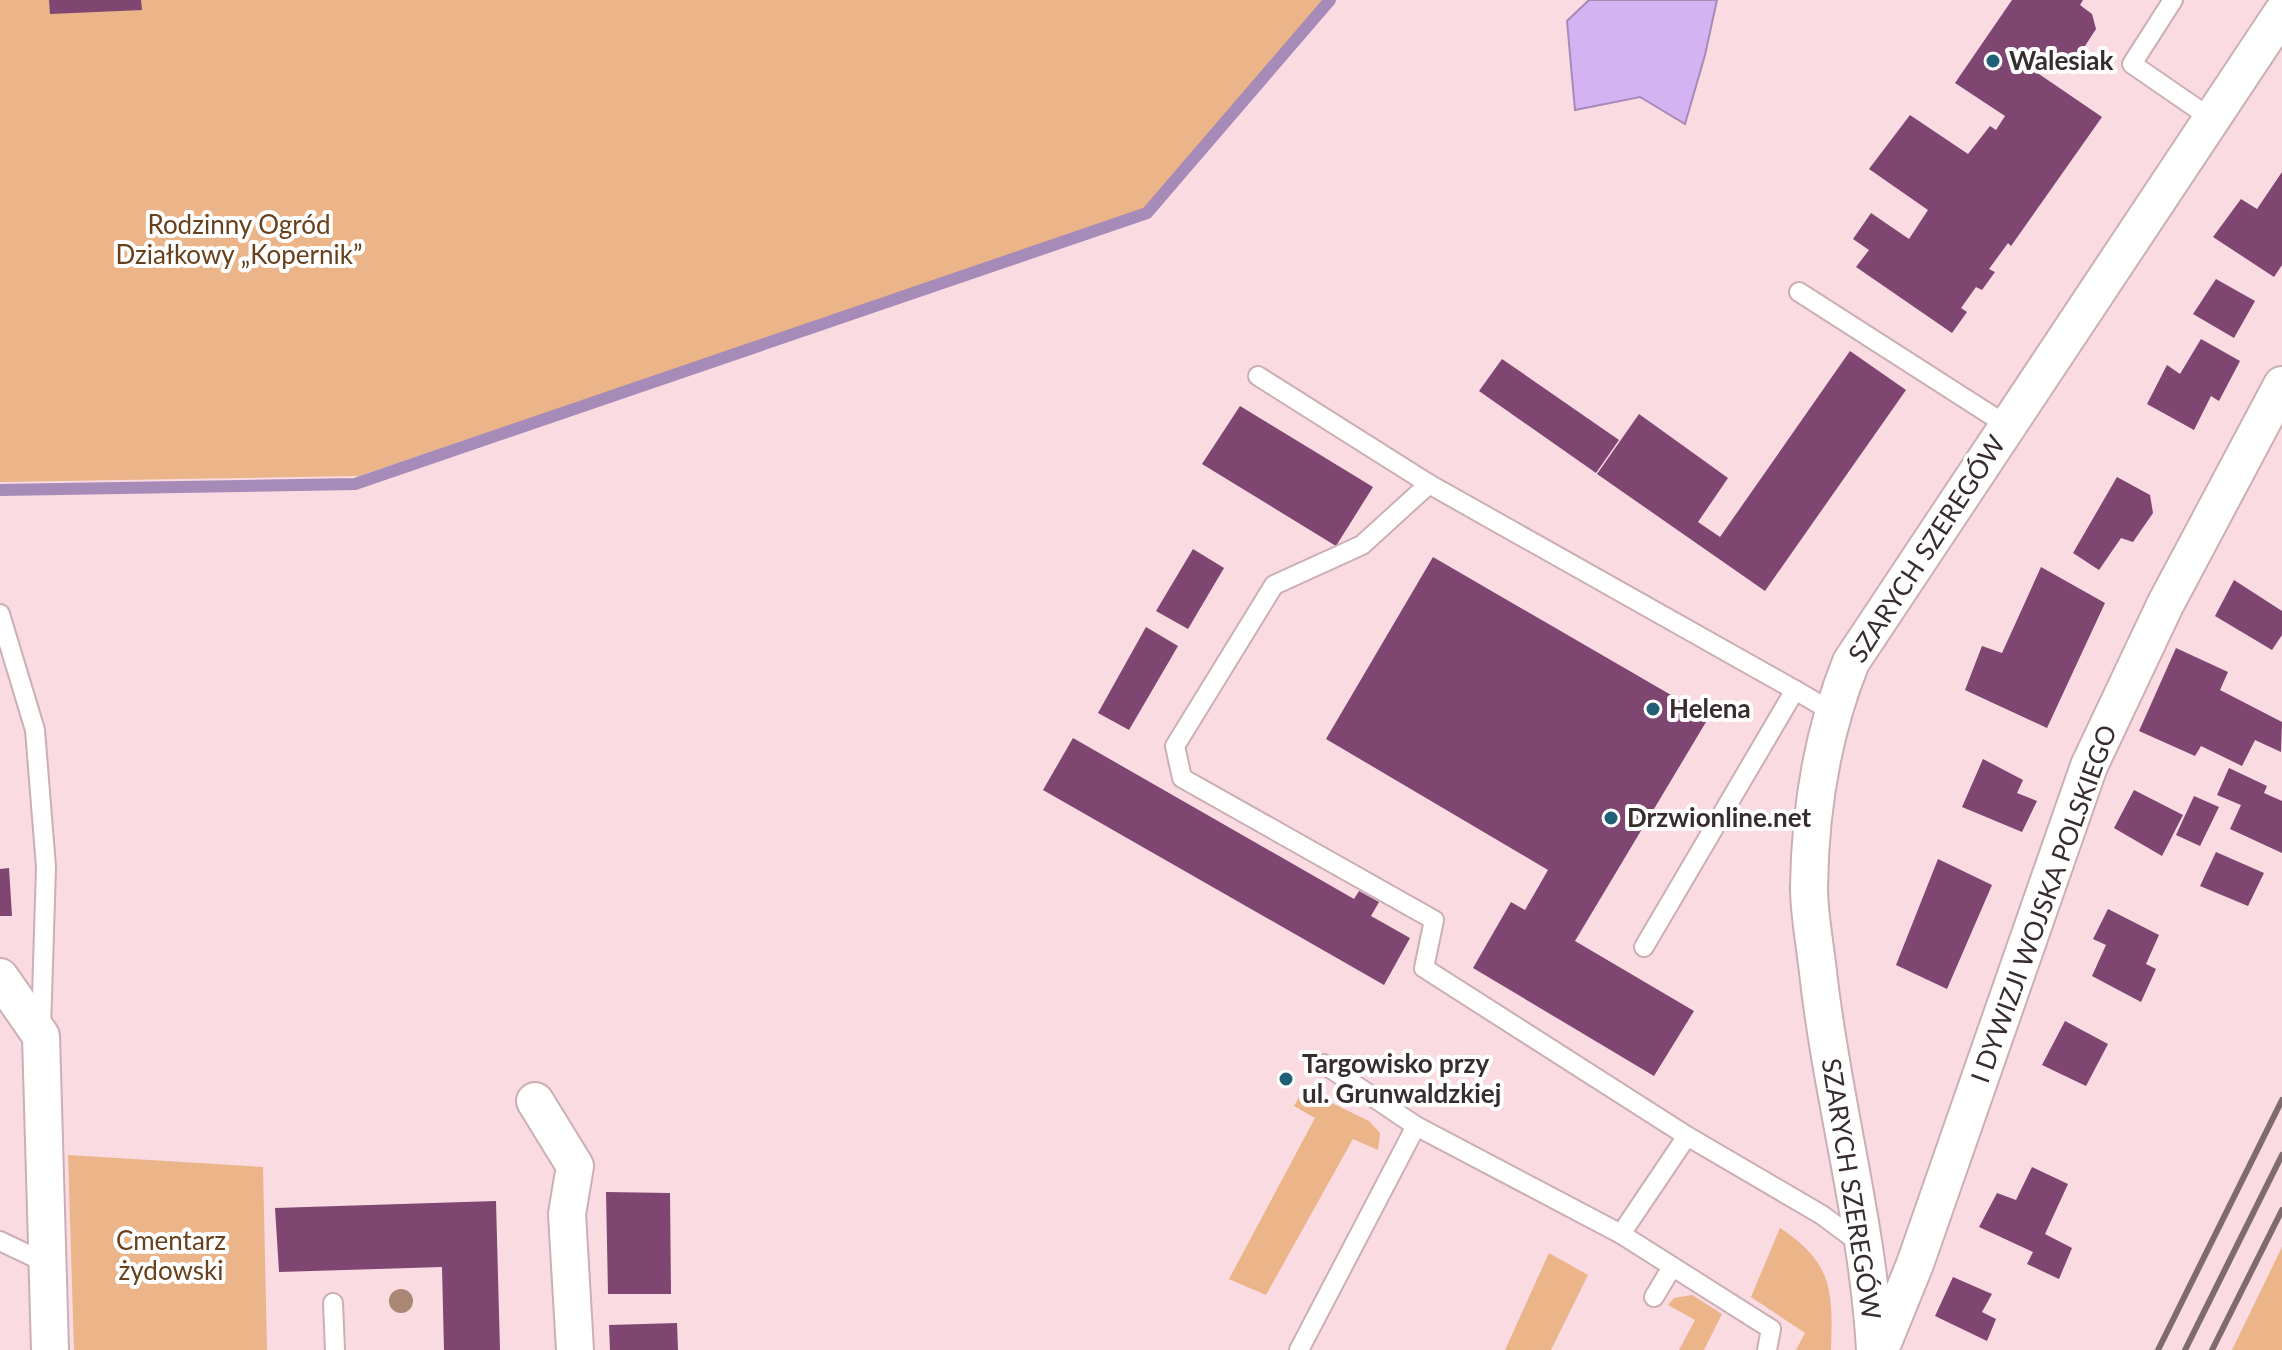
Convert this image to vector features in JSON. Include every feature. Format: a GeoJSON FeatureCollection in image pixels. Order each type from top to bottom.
{"type":"FeatureCollection","features":[{"type":"Feature","properties":{"kind":"street","name":"SZARYCH SZEREGÓW"},"geometry":{"type":"LineString","coordinates":[[1877,1350],[1871,1288],[1822,1010],[1809,889],[1817,779],[1831,711],[1851,662],[2282,13]]}},
{"type":"Feature","properties":{"kind":"street","name":"I DYWIZJI WOJSKA POLSKIEGO"},"geometry":{"type":"LineString","coordinates":[[1877,1350],[1915,1264],[2089,766],[2165,605],[2282,385]]}},
{"type":"Feature","properties":{"kind":"street"},"geometry":{"type":"LineString","coordinates":[[0,977],[41,1036],[50,1350]]}},
{"type":"Feature","properties":{"kind":"street"},"geometry":{"type":"LineString","coordinates":[[535,1101],[575,1166],[567,1214],[575,1350]]}},
{"type":"Feature","properties":{"kind":"lane"},"geometry":{"type":"LineString","coordinates":[[2173,0],[2132,64],[2212,119]]}},
{"type":"Feature","properties":{"kind":"lane"},"geometry":{"type":"LineString","coordinates":[[1799,292],[2008,426]]}},
{"type":"Feature","properties":{"kind":"lane"},"geometry":{"type":"LineString","coordinates":[[1258,376],[1429,484],[1831,711]]}},
{"type":"Feature","properties":{"kind":"lane"},"geometry":{"type":"LineString","coordinates":[[1429,484],[1362,545],[1274,585],[1175,746],[1182,778],[1434,920],[1424,968],[1687,1136],[1822,1215],[1863,1245]]}},
{"type":"Feature","properties":{"kind":"lane"},"geometry":{"type":"LineString","coordinates":[[0,614],[35,730],[46,867],[41,1036]]}},
{"type":"Feature","properties":{"kind":"lane"},"geometry":{"type":"LineString","coordinates":[[1644,947],[1795,690]]}},
{"type":"Feature","properties":{"kind":"lane"},"geometry":{"type":"LineString","coordinates":[[1324,1064],[1416,1126],[1544,1202],[1621,1234],[1735,1303],[1771,1329],[1767,1350]]}},
{"type":"Feature","properties":{"kind":"lane"},"geometry":{"type":"LineString","coordinates":[[1299,1350],[1416,1126]]}},
{"type":"Feature","properties":{"kind":"lane"},"geometry":{"type":"LineString","coordinates":[[1621,1234],[1687,1136]]}},
{"type":"Feature","properties":{"kind":"lane"},"geometry":{"type":"LineString","coordinates":[[0,1241],[46,1263]]}},
{"type":"Feature","properties":{"kind":"lane"},"geometry":{"type":"LineString","coordinates":[[1654,1297],[1672,1267]]}},
{"type":"Feature","properties":{"kind":"lane"},"geometry":{"type":"LineString","coordinates":[[333,1303],[335,1350]]}},
{"type":"Feature","properties":{"kind":"green space","name":"Rodzinny Ogród Działkowy „Kopernik”"},"geometry":{"type":"Polygon","coordinates":[[[0,0],[1324,0],[1141,212],[359,476],[0,482],[0,0]]]}},
{"type":"Feature","properties":{"kind":"green space"},"geometry":{"type":"Polygon","coordinates":[[[1311,1093],[1369,1121],[1380,1133],[1378,1150],[1353,1139],[1266,1295],[1229,1279],[1315,1118],[1294,1106],[1301,1094],[1311,1093]]]}},
{"type":"Feature","properties":{"kind":"green space","name":"Cmentarz żydowski"},"geometry":{"type":"Polygon","coordinates":[[[68,1155],[263,1167],[267,1350],[74,1350],[68,1155]]]}},
{"type":"Feature","properties":{"kind":"green space"},"geometry":{"type":"Polygon","coordinates":[[[1780,1228],[1811,1254],[1826,1280],[1830,1295],[1831,1350],[1796,1350],[1805,1333],[1751,1297],[1780,1228]]]}},
{"type":"Feature","properties":{"kind":"green space"},"geometry":{"type":"Polygon","coordinates":[[[2282,1247],[2282,1350],[2232,1350],[2282,1247]]]}},
{"type":"Feature","properties":{"kind":"green space"},"geometry":{"type":"Polygon","coordinates":[[[1549,1253],[1588,1275],[1551,1350],[1505,1350],[1549,1253]]]}},
{"type":"Feature","properties":{"kind":"green space"},"geometry":{"type":"Polygon","coordinates":[[[1692,1295],[1722,1314],[1704,1350],[1679,1350],[1695,1320],[1668,1305],[1674,1298],[1692,1295]]]}},
{"type":"Feature","properties":{"kind":"shaded area"},"geometry":{"type":"Polygon","coordinates":[[[1589,0],[1717,0],[1685,124],[1640,97],[1575,110],[1567,21],[1589,0]]]}},
{"type":"Feature","properties":{"kind":"building"},"geometry":{"type":"Polygon","coordinates":[[[49,0],[141,0],[142,10],[50,14],[49,0]]]}},
{"type":"Feature","properties":{"kind":"building"},"geometry":{"type":"Polygon","coordinates":[[[2012,0],[2083,0],[2080,5],[2092,14],[2096,29],[2072,66],[2057,68],[2043,59],[2036,72],[2102,117],[2011,246],[2008,243],[1989,269],[1995,272],[1982,290],[1976,287],[1961,308],[1967,312],[1952,333],[1856,267],[1869,250],[1853,239],[1871,213],[1909,239],[1928,210],[1869,169],[1910,115],[1968,154],[1990,126],[1996,130],[2005,116],[1955,83],[2012,0]]]}},
{"type":"Feature","properties":{"kind":"building"},"geometry":{"type":"Polygon","coordinates":[[[2282,172],[2282,265],[2274,277],[2213,237],[2241,199],[2257,209],[2282,172]]]}},
{"type":"Feature","properties":{"kind":"building"},"geometry":{"type":"Polygon","coordinates":[[[2216,279],[2255,301],[2234,338],[2193,314],[2216,279]]]}},
{"type":"Feature","properties":{"kind":"building"},"geometry":{"type":"Polygon","coordinates":[[[2201,339],[2240,361],[2219,401],[2211,396],[2194,430],[2147,404],[2167,365],[2180,374],[2201,339]]]}},
{"type":"Feature","properties":{"kind":"building"},"geometry":{"type":"Polygon","coordinates":[[[1850,351],[1906,390],[1765,591],[1597,474],[1639,414],[1728,478],[1698,522],[1720,537],[1850,351]]]}},
{"type":"Feature","properties":{"kind":"building"},"geometry":{"type":"Polygon","coordinates":[[[1502,359],[1619,440],[1596,473],[1479,391],[1502,359]]]}},
{"type":"Feature","properties":{"kind":"building"},"geometry":{"type":"Polygon","coordinates":[[[1240,406],[1373,487],[1336,546],[1202,464],[1240,406]]]}},
{"type":"Feature","properties":{"kind":"building"},"geometry":{"type":"Polygon","coordinates":[[[2117,477],[2150,495],[2153,513],[2133,542],[2121,538],[2099,570],[2073,553],[2117,477]]]}},
{"type":"Feature","properties":{"kind":"building"},"geometry":{"type":"Polygon","coordinates":[[[1193,549],[1224,568],[1188,629],[1156,611],[1193,549]]]}},
{"type":"Feature","properties":{"kind":"building"},"geometry":{"type":"Polygon","coordinates":[[[1433,557],[1709,717],[1575,941],[1694,1011],[1654,1076],[1473,968],[1511,902],[1525,910],[1548,870],[1326,739],[1433,557]]]}},
{"type":"Feature","properties":{"kind":"building"},"geometry":{"type":"Polygon","coordinates":[[[2041,567],[2105,603],[2047,728],[1965,690],[1982,646],[2002,653],[2041,567]]]}},
{"type":"Feature","properties":{"kind":"building"},"geometry":{"type":"Polygon","coordinates":[[[2234,580],[2282,611],[2282,635],[2272,650],[2215,616],[2234,580]]]}},
{"type":"Feature","properties":{"kind":"building"},"geometry":{"type":"Polygon","coordinates":[[[1146,627],[1178,646],[1129,730],[1098,713],[1146,627]]]}},
{"type":"Feature","properties":{"kind":"building"},"geometry":{"type":"Polygon","coordinates":[[[2176,648],[2228,672],[2220,690],[2282,722],[2281,752],[2255,740],[2242,766],[2201,746],[2195,756],[2139,731],[2176,648]]]}},
{"type":"Feature","properties":{"kind":"building"},"geometry":{"type":"Polygon","coordinates":[[[1073,738],[1354,899],[1359,891],[1379,902],[1371,916],[1410,938],[1384,985],[1043,790],[1073,738]]]}},
{"type":"Feature","properties":{"kind":"building"},"geometry":{"type":"Polygon","coordinates":[[[1983,759],[2023,780],[2017,793],[2037,801],[2022,832],[1962,807],[1983,759]]]}},
{"type":"Feature","properties":{"kind":"building"},"geometry":{"type":"Polygon","coordinates":[[[2229,768],[2267,786],[2264,793],[2282,801],[2282,853],[2230,829],[2241,805],[2217,795],[2229,768]]]}},
{"type":"Feature","properties":{"kind":"building"},"geometry":{"type":"Polygon","coordinates":[[[2134,790],[2183,815],[2162,856],[2114,828],[2134,790]]]}},
{"type":"Feature","properties":{"kind":"building"},"geometry":{"type":"Polygon","coordinates":[[[2194,796],[2219,807],[2200,846],[2176,835],[2194,796]]]}},
{"type":"Feature","properties":{"kind":"building"},"geometry":{"type":"Polygon","coordinates":[[[2216,852],[2264,873],[2248,906],[2200,886],[2216,852]]]}},
{"type":"Feature","properties":{"kind":"building"},"geometry":{"type":"Polygon","coordinates":[[[1938,859],[1992,885],[1947,989],[1896,965],[1938,859]]]}},
{"type":"Feature","properties":{"kind":"building"},"geometry":{"type":"Polygon","coordinates":[[[9,868],[12,916],[0,916],[0,869],[9,868]]]}},
{"type":"Feature","properties":{"kind":"building"},"geometry":{"type":"Polygon","coordinates":[[[2108,909],[2159,935],[2146,964],[2156,969],[2141,1002],[2092,976],[2106,945],[2093,939],[2108,909]]]}},
{"type":"Feature","properties":{"kind":"building"},"geometry":{"type":"Polygon","coordinates":[[[2065,1021],[2108,1044],[2086,1086],[2042,1065],[2065,1021]]]}},
{"type":"Feature","properties":{"kind":"building"},"geometry":{"type":"Polygon","coordinates":[[[2032,1167],[2068,1184],[2045,1234],[2072,1248],[2059,1279],[2027,1264],[2033,1252],[1979,1227],[1997,1193],[2016,1200],[2032,1167]]]}},
{"type":"Feature","properties":{"kind":"building"},"geometry":{"type":"Polygon","coordinates":[[[606,1192],[670,1193],[671,1294],[608,1294],[606,1192]]]}},
{"type":"Feature","properties":{"kind":"building"},"geometry":{"type":"Polygon","coordinates":[[[496,1201],[500,1350],[444,1350],[442,1267],[279,1272],[275,1208],[496,1201]]]}},
{"type":"Feature","properties":{"kind":"building"},"geometry":{"type":"Polygon","coordinates":[[[1953,1277],[1992,1294],[1982,1312],[1996,1319],[1987,1341],[1935,1316],[1953,1277]]]}},
{"type":"Feature","properties":{"kind":"building"},"geometry":{"type":"Polygon","coordinates":[[[677,1323],[678,1350],[610,1350],[609,1325],[677,1323]]]}},
{"type":"Feature","properties":{"kind":"waterway"},"geometry":{"type":"LineString","coordinates":[[0,490],[355,484],[1147,213],[1330,0]]}},
{"type":"Feature","properties":{"kind":"railway"},"geometry":{"type":"LineString","coordinates":[[2158,1350],[2282,1100]]}},
{"type":"Feature","properties":{"kind":"railway"},"geometry":{"type":"LineString","coordinates":[[2185,1350],[2282,1155]]}},
{"type":"Feature","properties":{"kind":"railway"},"geometry":{"type":"LineString","coordinates":[[2212,1350],[2282,1210]]}},
{"type":"Feature","properties":{"kind":"place","name":"Walesiak"},"geometry":{"type":"Point","coordinates":[1993,61]}},
{"type":"Feature","properties":{"kind":"place","name":"Helena"},"geometry":{"type":"Point","coordinates":[1653,709]}},
{"type":"Feature","properties":{"kind":"place","name":"Drzwionline.net"},"geometry":{"type":"Point","coordinates":[1611,818]}},
{"type":"Feature","properties":{"kind":"place","name":"Targowisko przy ul. Grunwaldzkiej"},"geometry":{"type":"Point","coordinates":[1286,1079]}}]}
